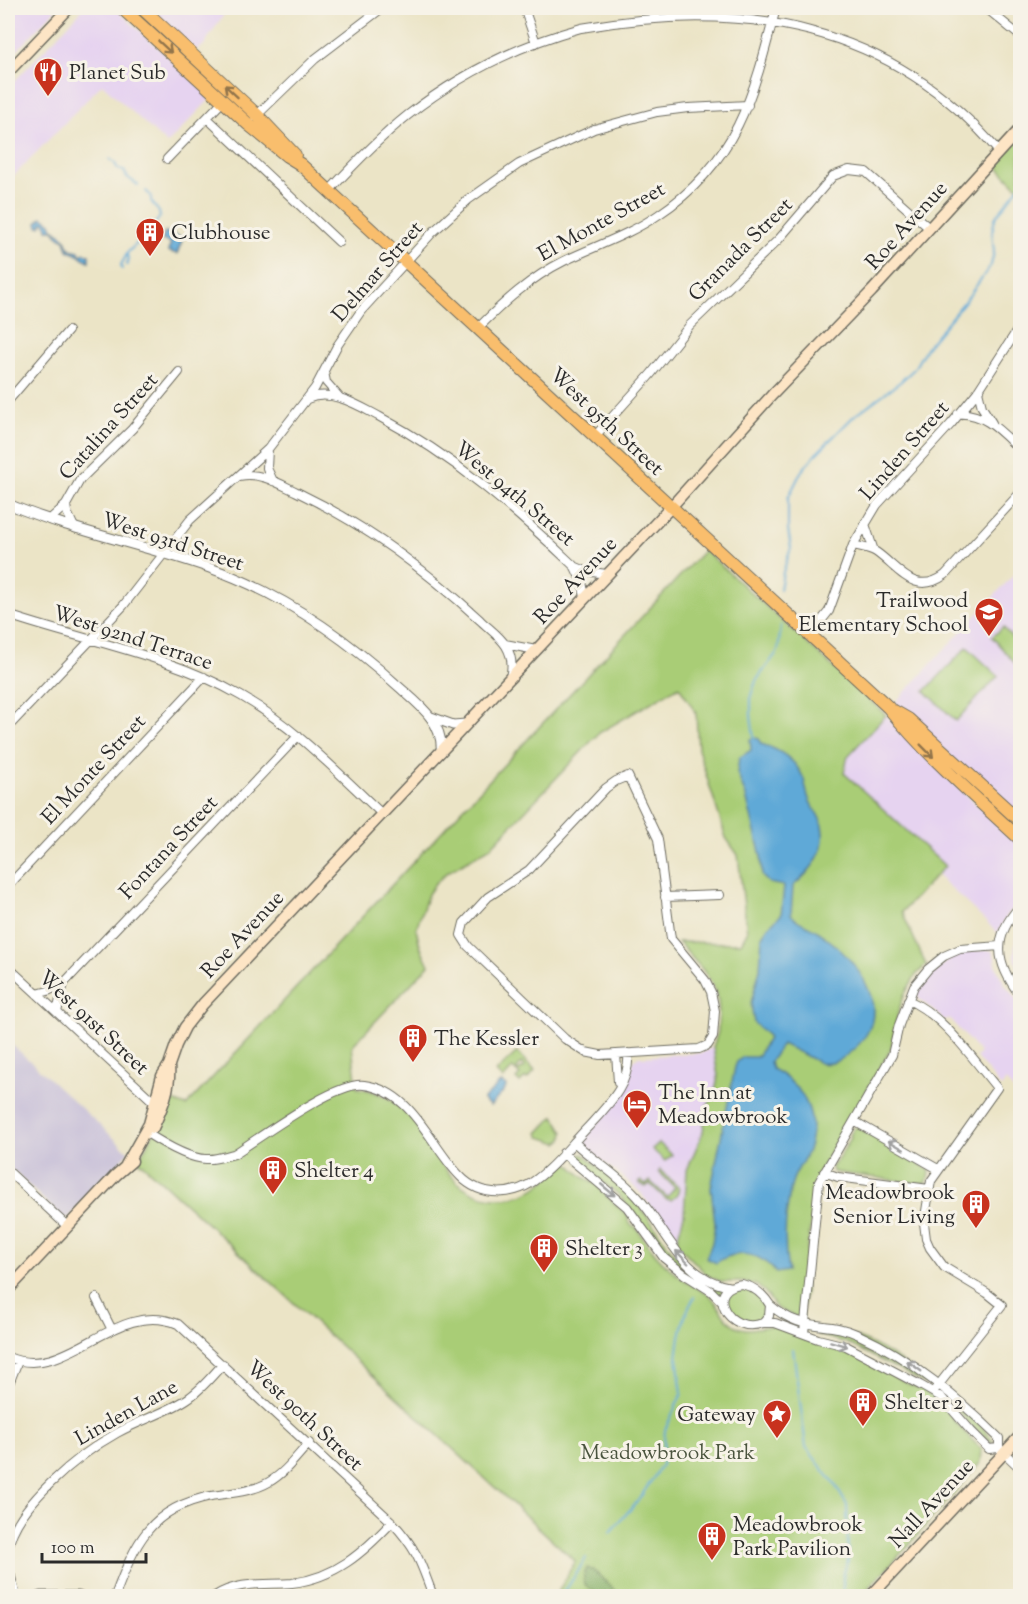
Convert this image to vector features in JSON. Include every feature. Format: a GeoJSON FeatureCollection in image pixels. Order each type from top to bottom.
{"type":"FeatureCollection","features":[{"type":"Feature","properties":{"kind":"main road"},"geometry":{"type":"LineString","coordinates":[[8,72],[69,8]]}},
{"type":"Feature","properties":{"kind":"main road","name":"West 95th Street"},"geometry":{"type":"LineString","coordinates":[[122,8],[223,101],[291,150],[300,164],[888,707],[902,725],[958,782],[1020,839]]}},
{"type":"Feature","properties":{"kind":"main road","name":"West 95th Street"},"geometry":{"type":"LineString","coordinates":[[142,8],[252,120]]}},
{"type":"Feature","properties":{"kind":"main road","name":"Roe Avenue"},"geometry":{"type":"LineString","coordinates":[[147,1134],[162,1076],[185,1027],[203,1004],[671,507],[1020,129]]}},
{"type":"Feature","properties":{"kind":"main road","name":"West 95th Street"},"geometry":{"type":"LineString","coordinates":[[888,707],[908,719],[1020,821]]}},
{"type":"Feature","properties":{"kind":"main road","name":"Roe Avenue"},"geometry":{"type":"LineString","coordinates":[[8,1290],[126,1165],[147,1134],[165,1101],[170,1077],[169,1065]]}},
{"type":"Feature","properties":{"kind":"main road","name":"Nall Avenue"},"geometry":{"type":"LineString","coordinates":[[874,1595],[1002,1451],[1020,1436]]}},
{"type":"Feature","properties":{"kind":"street"},"geometry":{"type":"LineString","coordinates":[[252,120],[315,59],[382,8]]}},
{"type":"Feature","properties":{"kind":"street"},"geometry":{"type":"LineString","coordinates":[[524,8],[536,43]]}},
{"type":"Feature","properties":{"kind":"street"},"geometry":{"type":"LineString","coordinates":[[986,8],[1020,36]]}},
{"type":"Feature","properties":{"kind":"street"},"geometry":{"type":"LineString","coordinates":[[329,191],[383,136],[435,96],[489,64],[536,43],[573,30],[628,16],[701,9]]}},
{"type":"Feature","properties":{"kind":"street"},"geometry":{"type":"LineString","coordinates":[[753,12],[775,11],[842,34],[891,59],[937,92],[999,152]]}},
{"type":"Feature","properties":{"kind":"street"},"geometry":{"type":"LineString","coordinates":[[748,105],[775,11]]}},
{"type":"Feature","properties":{"kind":"street"},"geometry":{"type":"LineString","coordinates":[[167,159],[223,101]]}},
{"type":"Feature","properties":{"kind":"street","name":"Delmar Street"},"geometry":{"type":"LineString","coordinates":[[8,727],[123,606],[190,520],[268,449],[307,399],[337,346],[361,311],[449,217],[497,178],[539,153],[594,129],[657,112],[748,105]]}},
{"type":"Feature","properties":{"kind":"street","name":"El Monte Street"},"geometry":{"type":"LineString","coordinates":[[478,328],[507,298],[530,281],[562,262],[635,228],[657,216],[677,201],[703,177],[724,151],[748,105]]}},
{"type":"Feature","properties":{"kind":"street"},"geometry":{"type":"LineString","coordinates":[[207,118],[339,242]]}},
{"type":"Feature","properties":{"kind":"street","name":"Granada Street"},"geometry":{"type":"LineString","coordinates":[[595,436],[651,374],[690,325],[779,239],[833,176],[849,170],[866,172],[929,228]]}},
{"type":"Feature","properties":{"kind":"street","name":"Linden Street"},"geometry":{"type":"LineString","coordinates":[[810,635],[829,611],[853,545],[881,500],[978,391],[1019,329]]}},
{"type":"Feature","properties":{"kind":"street"},"geometry":{"type":"LineString","coordinates":[[8,401],[68,331]]}},
{"type":"Feature","properties":{"kind":"street"},"geometry":{"type":"LineString","coordinates":[[324,371],[328,385],[340,398]]}},
{"type":"Feature","properties":{"kind":"street","name":"Catalina Street"},"geometry":{"type":"LineString","coordinates":[[49,520],[66,505],[80,480],[132,429],[179,372]]}},
{"type":"Feature","properties":{"kind":"street"},"geometry":{"type":"LineString","coordinates":[[978,391],[982,407],[993,424],[1020,450]]}},
{"type":"Feature","properties":{"kind":"street","name":"West 94th Street"},"geometry":{"type":"LineString","coordinates":[[307,399],[320,395],[340,398],[403,430],[466,471],[517,513],[574,566],[586,571],[606,574]]}},
{"type":"Feature","properties":{"kind":"street"},"geometry":{"type":"LineString","coordinates":[[958,414],[976,415],[993,424]]}},
{"type":"Feature","properties":{"kind":"street"},"geometry":{"type":"LineString","coordinates":[[268,449],[267,468],[273,481]]}},
{"type":"Feature","properties":{"kind":"street"},"geometry":{"type":"LineString","coordinates":[[239,476],[251,475],[273,481],[332,509],[396,549],[435,580],[505,644],[512,662],[510,678]]}},
{"type":"Feature","properties":{"kind":"street"},"geometry":{"type":"LineString","coordinates":[[853,545],[874,551],[914,582],[930,582],[939,579],[1020,493]]}},
{"type":"Feature","properties":{"kind":"street","name":"West 93rd Street"},"geometry":{"type":"LineString","coordinates":[[8,504],[49,520],[234,577],[283,600],[359,651],[431,717],[440,739],[441,752]]}},
{"type":"Feature","properties":{"kind":"street","name":"Catalina Street"},"geometry":{"type":"LineString","coordinates":[[66,505],[74,527]]}},
{"type":"Feature","properties":{"kind":"street"},"geometry":{"type":"LineString","coordinates":[[866,524],[874,551]]}},
{"type":"Feature","properties":{"kind":"street"},"geometry":{"type":"LineString","coordinates":[[574,566],[582,582],[585,597]]}},
{"type":"Feature","properties":{"kind":"street","name":"West 92nd Terrace"},"geometry":{"type":"LineString","coordinates":[[8,615],[204,677],[263,710],[298,736],[382,813]]}},
{"type":"Feature","properties":{"kind":"street"},"geometry":{"type":"LineString","coordinates":[[505,644],[536,650]]}},
{"type":"Feature","properties":{"kind":"street","name":"El Monte Street"},"geometry":{"type":"LineString","coordinates":[[8,886],[204,677]]}},
{"type":"Feature","properties":{"kind":"street"},"geometry":{"type":"LineString","coordinates":[[431,717],[453,725],[466,724]]}},
{"type":"Feature","properties":{"kind":"street","name":"Fontana Street"},"geometry":{"type":"LineString","coordinates":[[37,994],[64,983],[298,736]]}},
{"type":"Feature","properties":{"kind":"street"},"geometry":{"type":"LineString","coordinates":[[628,776],[658,839],[665,897],[671,939],[705,980],[711,992],[715,1011],[713,1037],[708,1045],[699,1049],[593,1054],[575,1047],[468,946],[461,935],[464,923],[488,897],[530,870],[606,789],[616,781],[628,776]]}},
{"type":"Feature","properties":{"kind":"street"},"geometry":{"type":"LineString","coordinates":[[665,897],[720,895]]}},
{"type":"Feature","properties":{"kind":"street"},"geometry":{"type":"LineString","coordinates":[[1020,906],[1005,928],[1000,946],[1000,961],[1004,971],[1020,994]]}},
{"type":"Feature","properties":{"kind":"street"},"geometry":{"type":"LineString","coordinates":[[805,1329],[817,1193],[824,1172],[883,1075],[892,1055],[899,1025],[914,986],[928,969],[944,956],[960,949],[1000,946]]}},
{"type":"Feature","properties":{"kind":"street","name":"West 91st Street"},"geometry":{"type":"LineString","coordinates":[[8,967],[155,1103]]}},
{"type":"Feature","properties":{"kind":"street","name":"Fontana Street"},"geometry":{"type":"LineString","coordinates":[[57,1012],[64,983]]}},
{"type":"Feature","properties":{"kind":"street"},"geometry":{"type":"LineString","coordinates":[[908,1000],[920,1005],[935,1017],[997,1088],[938,1169],[929,1189],[925,1208],[925,1232],[934,1254],[949,1270],[1002,1305],[933,1392]]}},
{"type":"Feature","properties":{"kind":"street"},"geometry":{"type":"LineString","coordinates":[[147,1134],[204,1160],[234,1154],[330,1093],[363,1084],[384,1091],[399,1100],[429,1134],[458,1175],[479,1190],[501,1193],[522,1188],[538,1179],[574,1142],[612,1100],[628,1072],[628,1053]]}},
{"type":"Feature","properties":{"kind":"street"},"geometry":{"type":"LineString","coordinates":[[616,1054],[620,1086]]}},
{"type":"Feature","properties":{"kind":"street"},"geometry":{"type":"LineString","coordinates":[[854,1121],[938,1169]]}},
{"type":"Feature","properties":{"kind":"street"},"geometry":{"type":"LineString","coordinates":[[574,1142],[636,1194],[670,1245],[695,1270],[715,1283],[731,1287],[742,1284],[754,1288],[770,1305],[805,1329],[853,1349],[933,1392],[941,1397],[989,1449],[1002,1451]]}},
{"type":"Feature","properties":{"kind":"street"},"geometry":{"type":"LineString","coordinates":[[563,1153],[619,1199],[657,1250],[674,1267],[711,1291],[722,1302],[729,1317],[741,1325],[748,1326],[775,1323],[805,1329],[841,1329],[859,1335],[902,1358],[938,1384],[999,1438],[1002,1451],[1020,1468]]}},
{"type":"Feature","properties":{"kind":"street"},"geometry":{"type":"LineString","coordinates":[[8,1171],[67,1226]]}},
{"type":"Feature","properties":{"kind":"street"},"geometry":{"type":"LineString","coordinates":[[824,1172],[838,1177],[929,1189]]}},
{"type":"Feature","properties":{"kind":"street"},"geometry":{"type":"LineString","coordinates":[[722,1302],[722,1296],[731,1287]]}},
{"type":"Feature","properties":{"kind":"street"},"geometry":{"type":"LineString","coordinates":[[96,1298],[112,1330]]}},
{"type":"Feature","properties":{"kind":"street"},"geometry":{"type":"LineString","coordinates":[[763,1323],[769,1316],[770,1305]]}},
{"type":"Feature","properties":{"kind":"street","name":"West 90th Street"},"geometry":{"type":"LineString","coordinates":[[8,1358],[37,1362],[51,1360],[112,1330],[145,1318],[167,1320],[185,1329],[309,1443],[410,1541],[433,1596]]}},
{"type":"Feature","properties":{"kind":"street"},"geometry":{"type":"LineString","coordinates":[[8,1386],[18,1361]]}},
{"type":"Feature","properties":{"kind":"street","name":"Linden Lane"},"geometry":{"type":"LineString","coordinates":[[8,1550],[10,1538],[19,1519],[75,1462],[119,1432],[190,1397],[223,1364]]}},
{"type":"Feature","properties":{"kind":"street"},"geometry":{"type":"LineString","coordinates":[[116,1596],[137,1544],[160,1519],[189,1502],[258,1487],[270,1482],[309,1443]]}},
{"type":"Feature","properties":{"kind":"street"},"geometry":{"type":"LineString","coordinates":[[215,1596],[239,1586],[299,1582],[331,1572],[359,1555],[392,1522]]}},
{"type":"Feature","properties":{"kind":"street"},"geometry":{"type":"LineString","coordinates":[[8,1566],[16,1596]]}},
{"type":"Feature","properties":{"kind":"street"},"geometry":{"type":"LineString","coordinates":[[40,1596],[79,1596]]}},
{"type":"Feature","properties":{"kind":"shaded area"},"geometry":{"type":"Polygon","coordinates":[[[8,8],[57,8],[8,60],[8,8]]]}},
{"type":"Feature","properties":{"kind":"shaded area"},"geometry":{"type":"Polygon","coordinates":[[[84,8],[115,8],[212,97],[167,144],[102,84],[8,182],[8,88],[84,8]]]}},
{"type":"Feature","properties":{"kind":"shaded area"},"geometry":{"type":"Polygon","coordinates":[[[147,8],[228,8],[203,46],[196,50],[147,8]]]}},
{"type":"Feature","properties":{"kind":"shaded area","name":"Trailwood Elementary School"},"geometry":{"type":"Polygon","coordinates":[[[1020,568],[1020,818],[893,705],[1020,568]]]}},
{"type":"Feature","properties":{"kind":"shaded area"},"geometry":{"type":"Polygon","coordinates":[[[886,715],[936,767],[1020,845],[1020,900],[1007,916],[998,933],[937,875],[945,866],[844,773],[848,756],[886,715]]]}},
{"type":"Feature","properties":{"kind":"shaded area"},"geometry":{"type":"Polygon","coordinates":[[[1020,929],[1020,974],[1014,956],[1016,934],[1020,929]]]}},
{"type":"Feature","properties":{"kind":"shaded area"},"geometry":{"type":"Polygon","coordinates":[[[991,950],[1005,985],[1020,1003],[1020,1099],[1006,1081],[1001,1087],[976,1057],[980,1053],[949,1018],[944,1020],[915,995],[918,987],[922,987],[934,972],[948,961],[949,957],[963,951],[991,950]]]}},
{"type":"Feature","properties":{"kind":"shaded area"},"geometry":{"type":"Polygon","coordinates":[[[8,1041],[129,1152],[69,1217],[65,1218],[60,1215],[8,1166],[8,1041]]]}},
{"type":"Feature","properties":{"kind":"shaded area"},"geometry":{"type":"Polygon","coordinates":[[[713,1047],[718,1076],[714,1097],[706,1107],[703,1132],[687,1170],[684,1215],[676,1243],[641,1193],[588,1151],[582,1144],[582,1139],[622,1095],[634,1059],[702,1053],[713,1047]]]}},
{"type":"Feature","properties":{"kind":"green space"},"geometry":{"type":"Polygon","coordinates":[[[1020,135],[1020,190],[994,163],[1020,135]]]}},
{"type":"Feature","properties":{"kind":"green space","name":"Meadowbrook Park"},"geometry":{"type":"Polygon","coordinates":[[[704,550],[886,715],[848,756],[844,773],[945,866],[902,912],[926,965],[915,976],[904,995],[891,1049],[817,1176],[804,1274],[805,1291],[802,1316],[798,1318],[776,1308],[765,1292],[756,1285],[722,1282],[706,1275],[676,1243],[684,1215],[687,1170],[703,1132],[706,1107],[714,1097],[718,1076],[713,1047],[718,1032],[719,1011],[713,985],[678,942],[741,943],[747,932],[738,855],[726,838],[698,749],[696,713],[679,686],[599,733],[491,847],[446,873],[435,884],[428,894],[416,929],[420,946],[429,965],[352,1046],[357,1088],[382,1095],[401,1108],[420,1128],[423,1136],[453,1178],[473,1192],[497,1198],[520,1195],[542,1183],[560,1162],[567,1162],[583,1177],[600,1186],[600,1190],[628,1216],[628,1221],[636,1227],[665,1264],[693,1286],[710,1295],[735,1326],[745,1329],[778,1327],[795,1333],[796,1336],[843,1349],[872,1362],[887,1373],[918,1389],[921,1388],[941,1403],[956,1423],[982,1450],[981,1462],[861,1596],[556,1596],[575,1561],[138,1160],[158,1126],[168,1099],[186,1106],[704,550]]]}},
{"type":"Feature","properties":{"kind":"green space"},"geometry":{"type":"Polygon","coordinates":[[[1003,627],[1020,647],[1020,669],[992,637],[1003,627]]]}},
{"type":"Feature","properties":{"kind":"green space"},"geometry":{"type":"Polygon","coordinates":[[[967,647],[998,676],[956,721],[925,691],[967,647]]]}},
{"type":"Feature","properties":{"kind":"green space"},"geometry":{"type":"Polygon","coordinates":[[[517,1052],[535,1071],[520,1083],[516,1079],[520,1075],[517,1072],[525,1067],[521,1063],[516,1071],[513,1068],[503,1079],[496,1072],[517,1052]]]}},
{"type":"Feature","properties":{"kind":"green space"},"geometry":{"type":"Polygon","coordinates":[[[554,1116],[564,1132],[563,1139],[558,1143],[540,1137],[538,1133],[554,1116]]]}},
{"type":"Feature","properties":{"kind":"green space"},"geometry":{"type":"Polygon","coordinates":[[[857,1127],[930,1170],[927,1182],[923,1184],[833,1172],[832,1167],[851,1138],[850,1135],[854,1128],[857,1127]]]}},
{"type":"Feature","properties":{"kind":"green space"},"geometry":{"type":"Polygon","coordinates":[[[659,1143],[672,1155],[665,1161],[652,1149],[659,1143]]]}},
{"type":"Feature","properties":{"kind":"green space"},"geometry":{"type":"Polygon","coordinates":[[[583,1154],[633,1196],[671,1250],[710,1284],[723,1289],[720,1295],[687,1273],[664,1253],[619,1195],[578,1162],[578,1156],[583,1154]]]}},
{"type":"Feature","properties":{"kind":"green space"},"geometry":{"type":"Polygon","coordinates":[[[660,1170],[679,1188],[677,1195],[671,1200],[666,1199],[650,1184],[646,1187],[639,1183],[641,1181],[646,1185],[650,1181],[667,1197],[675,1188],[659,1172],[660,1170]]]}},
{"type":"Feature","properties":{"kind":"green space"},"geometry":{"type":"Polygon","coordinates":[[[735,1290],[748,1291],[760,1298],[766,1307],[761,1319],[753,1322],[736,1317],[729,1309],[725,1298],[735,1290]]]}},
{"type":"Feature","properties":{"kind":"green space"},"geometry":{"type":"Polygon","coordinates":[[[818,1330],[837,1331],[867,1342],[920,1375],[932,1384],[932,1387],[847,1343],[818,1335],[818,1330]]]}},
{"type":"Feature","properties":{"kind":"green space"},"geometry":{"type":"Polygon","coordinates":[[[945,1394],[982,1426],[993,1443],[971,1426],[944,1396],[945,1394]]]}},
{"type":"Feature","properties":{"kind":"green space"},"geometry":{"type":"Polygon","coordinates":[[[587,1568],[594,1571],[621,1596],[599,1596],[586,1586],[584,1575],[587,1568]]]}},
{"type":"Feature","properties":{"kind":"water"},"geometry":{"type":"Polygon","coordinates":[[[43,217],[66,239],[70,249],[79,251],[80,255],[85,253],[89,255],[89,261],[68,250],[65,240],[59,237],[54,230],[47,230],[46,223],[43,222],[41,226],[38,226],[37,222],[43,217]]]}},
{"type":"Feature","properties":{"kind":"water"},"geometry":{"type":"Polygon","coordinates":[[[165,232],[183,238],[177,254],[168,251],[171,243],[162,240],[165,232]]]}},
{"type":"Feature","properties":{"kind":"water"},"geometry":{"type":"Polygon","coordinates":[[[758,738],[761,744],[785,756],[800,771],[809,799],[823,829],[818,857],[807,873],[793,886],[791,914],[831,942],[856,968],[866,983],[872,999],[873,1016],[868,1032],[856,1047],[836,1062],[820,1063],[782,1044],[770,1062],[772,1069],[792,1083],[800,1092],[810,1113],[812,1125],[808,1150],[793,1179],[788,1205],[785,1238],[788,1271],[776,1273],[764,1261],[749,1255],[732,1255],[716,1263],[706,1258],[712,1243],[715,1224],[711,1188],[735,1067],[743,1057],[757,1057],[769,1037],[754,1023],[751,1003],[760,969],[762,936],[781,915],[784,886],[769,883],[762,876],[761,856],[746,796],[737,773],[739,758],[751,750],[750,739],[758,738]]]}},
{"type":"Feature","properties":{"kind":"water"},"geometry":{"type":"Polygon","coordinates":[[[502,1083],[506,1086],[505,1090],[490,1106],[483,1100],[502,1083]]]}},
{"type":"Feature","properties":{"kind":"waterway"},"geometry":{"type":"LineString","coordinates":[[109,159],[138,185]]}},
{"type":"Feature","properties":{"kind":"waterway"},"geometry":{"type":"LineString","coordinates":[[780,589],[791,548],[788,530],[788,498],[801,472],[854,416],[914,369],[926,348],[991,265],[994,252],[992,232],[995,218],[1020,185]]}},
{"type":"Feature","properties":{"kind":"waterway"},"geometry":{"type":"LineString","coordinates":[[122,269],[121,265],[128,252],[146,235],[160,217],[151,201],[151,196],[146,191]]}},
{"type":"Feature","properties":{"kind":"waterway"},"geometry":{"type":"LineString","coordinates":[[127,255],[127,265]]}},
{"type":"Feature","properties":{"kind":"waterway"},"geometry":{"type":"LineString","coordinates":[[754,739],[751,695],[756,681],[778,651],[781,625]]}},
{"type":"Feature","properties":{"kind":"waterway"},"geometry":{"type":"LineString","coordinates":[[610,1532],[637,1502],[662,1465],[665,1430],[682,1393],[677,1358],[680,1336],[685,1316],[694,1297]]}},
{"type":"Feature","properties":{"kind":"waterway"},"geometry":{"type":"LineString","coordinates":[[793,1349],[806,1447],[847,1505],[848,1560],[843,1575],[843,1596]]}},
{"type":"Feature","properties":{"kind":"waterway"},"geometry":{"type":"LineString","coordinates":[[562,1596],[586,1558]]}},
{"type":"Feature","properties":{"kind":"place","name":"Planet Sub"},"geometry":{"type":"Point","coordinates":[48,98]}},
{"type":"Feature","properties":{"kind":"place","name":"Clubhouse"},"geometry":{"type":"Point","coordinates":[150,258]}},
{"type":"Feature","properties":{"kind":"place","name":"Trailwood Elementary School"},"geometry":{"type":"Point","coordinates":[989,638]}},
{"type":"Feature","properties":{"kind":"place","name":"The Kessler"},"geometry":{"type":"Point","coordinates":[413,1064]}},
{"type":"Feature","properties":{"kind":"place","name":"The Inn at Meadowbrook"},"geometry":{"type":"Point","coordinates":[637,1130]}},
{"type":"Feature","properties":{"kind":"place","name":"Shelter 4"},"geometry":{"type":"Point","coordinates":[273,1196]}},
{"type":"Feature","properties":{"kind":"place","name":"Meadowbrook Senior Living"},"geometry":{"type":"Point","coordinates":[976,1230]}},
{"type":"Feature","properties":{"kind":"place","name":"Shelter 3"},"geometry":{"type":"Point","coordinates":[544,1274]}},
{"type":"Feature","properties":{"kind":"place","name":"Shelter 2"},"geometry":{"type":"Point","coordinates":[863,1428]}},
{"type":"Feature","properties":{"kind":"place","name":"Gateway"},"geometry":{"type":"Point","coordinates":[777,1440]}},
{"type":"Feature","properties":{"kind":"place","name":"Meadowbrook Park Pavilion"},"geometry":{"type":"Point","coordinates":[712,1562]}}]}
